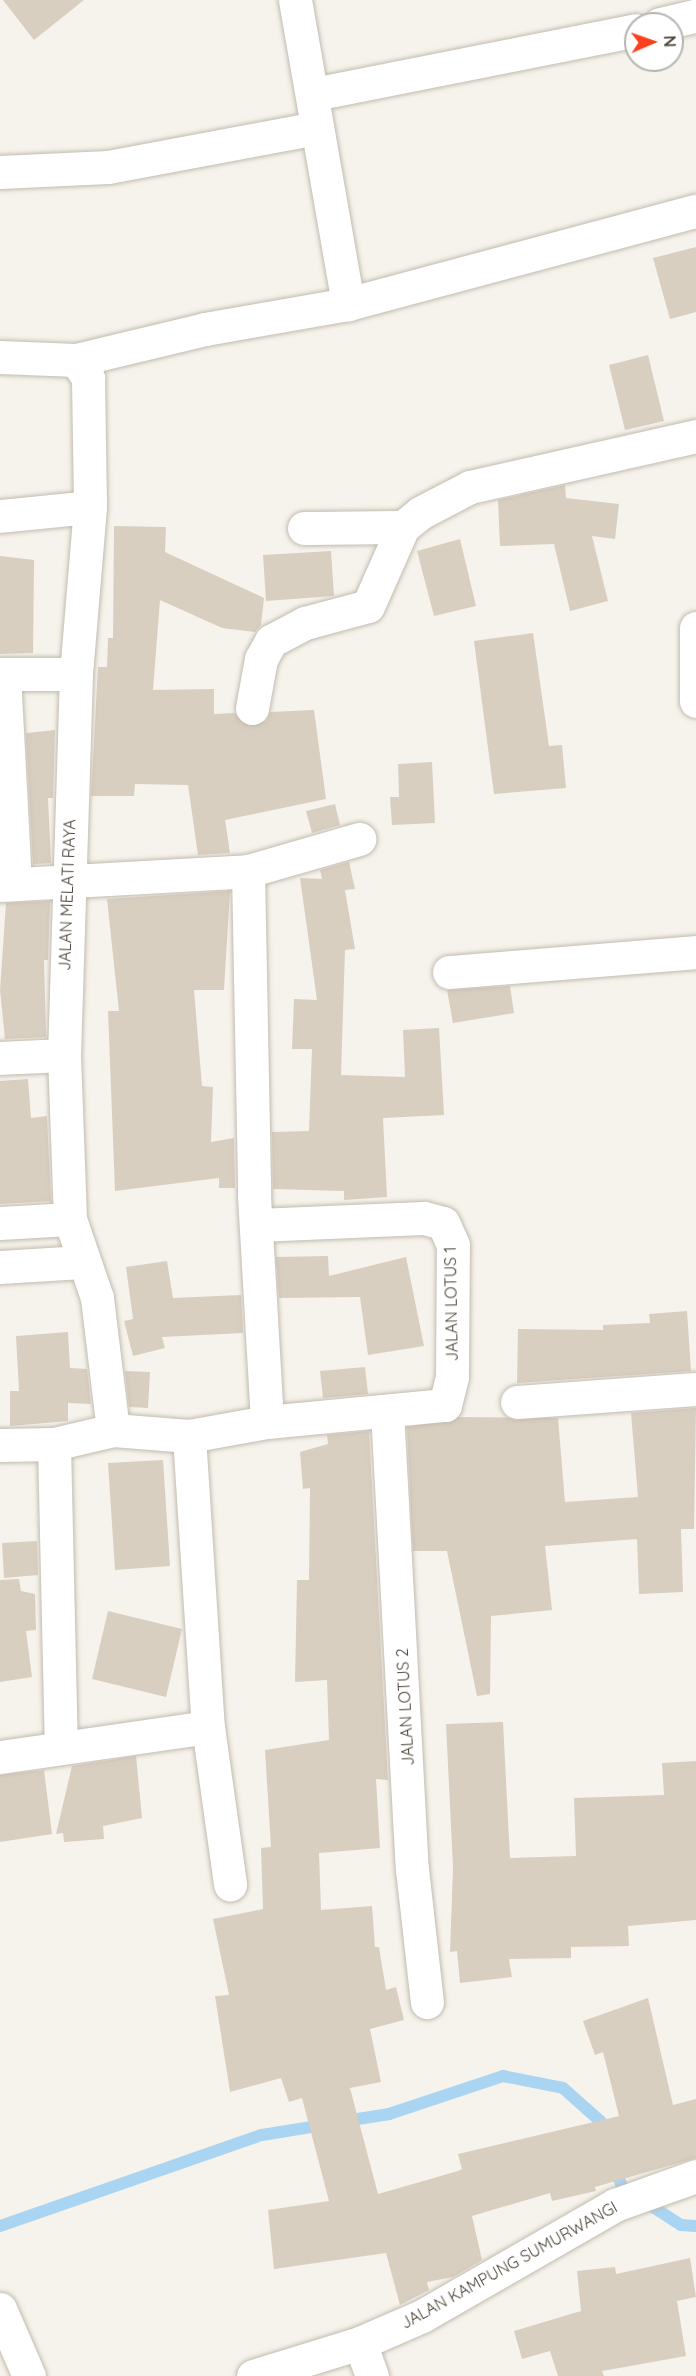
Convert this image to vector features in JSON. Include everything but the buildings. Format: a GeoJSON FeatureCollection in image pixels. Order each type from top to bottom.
{"type":"FeatureCollection","features":[{"type":"Feature","properties":{"kind":"street"},"geometry":{"type":"LineString","coordinates":[[295,0],[314,94],[316,128],[348,304]]}},
{"type":"Feature","properties":{"kind":"street"},"geometry":{"type":"LineString","coordinates":[[314,94],[624,32]]}},
{"type":"Feature","properties":{"kind":"street"},"geometry":{"type":"LineString","coordinates":[[0,172],[108,167],[316,128]]}},
{"type":"Feature","properties":{"kind":"street"},"geometry":{"type":"LineString","coordinates":[[0,357],[76,360],[205,329],[348,304],[696,212]]}},
{"type":"Feature","properties":{"kind":"street","name":"JALAN MELATI RAYA"},"geometry":{"type":"LineString","coordinates":[[76,360],[88,378],[90,507],[76,674],[66,883],[64,1055],[70,1219],[82,1262],[97,1298],[113,1430]]}},
{"type":"Feature","properties":{"kind":"street"},"geometry":{"type":"LineString","coordinates":[[304,528],[403,527],[470,487],[696,436]]}},
{"type":"Feature","properties":{"kind":"street"},"geometry":{"type":"LineString","coordinates":[[0,516],[90,507]]}},
{"type":"Feature","properties":{"kind":"street"},"geometry":{"type":"LineString","coordinates":[[252,708],[261,658],[271,641],[305,623],[368,606],[403,527]]}},
{"type":"Feature","properties":{"kind":"street"},"geometry":{"type":"LineString","coordinates":[[696,628],[696,701]]}},
{"type":"Feature","properties":{"kind":"street"},"geometry":{"type":"LineString","coordinates":[[76,674],[2,674],[8,885],[248,871],[359,838]]}},
{"type":"Feature","properties":{"kind":"street"},"geometry":{"type":"LineString","coordinates":[[248,871],[256,1225],[267,1422]]}},
{"type":"Feature","properties":{"kind":"street"},"geometry":{"type":"LineString","coordinates":[[449,972],[696,952]]}},
{"type":"Feature","properties":{"kind":"street"},"geometry":{"type":"LineString","coordinates":[[0,1058],[64,1055]]}},
{"type":"Feature","properties":{"kind":"street","name":"JALAN LOTUS 1"},"geometry":{"type":"LineString","coordinates":[[256,1225],[424,1218],[443,1223],[453,1245],[451,1398],[445,1405],[387,1411]]}},
{"type":"Feature","properties":{"kind":"street"},"geometry":{"type":"LineString","coordinates":[[0,1223],[70,1219]]}},
{"type":"Feature","properties":{"kind":"street"},"geometry":{"type":"LineString","coordinates":[[0,1267],[82,1262]]}},
{"type":"Feature","properties":{"kind":"street"},"geometry":{"type":"LineString","coordinates":[[517,1402],[696,1389]]}},
{"type":"Feature","properties":{"kind":"street"},"geometry":{"type":"LineString","coordinates":[[0,1445],[54,1444],[113,1430],[189,1436],[267,1422],[387,1411]]}},
{"type":"Feature","properties":{"kind":"street","name":"JALAN LOTUS 2"},"geometry":{"type":"LineString","coordinates":[[387,1411],[412,1869],[427,2002]]}},
{"type":"Feature","properties":{"kind":"street"},"geometry":{"type":"LineString","coordinates":[[189,1436],[208,1727],[230,1884]]}},
{"type":"Feature","properties":{"kind":"street"},"geometry":{"type":"LineString","coordinates":[[54,1444],[62,1747]]}},
{"type":"Feature","properties":{"kind":"street"},"geometry":{"type":"LineString","coordinates":[[0,1757],[208,1727]]}},
{"type":"Feature","properties":{"kind":"street","name":"JALAN KAMPUNG SUMURWANGI"},"geometry":{"type":"LineString","coordinates":[[253,2376],[360,2343],[422,2316],[615,2205],[696,2176]]}},
{"type":"Feature","properties":{"kind":"street"},"geometry":{"type":"LineString","coordinates":[[0,2309],[29,2376]]}},
{"type":"Feature","properties":{"kind":"street"},"geometry":{"type":"LineString","coordinates":[[360,2343],[372,2376]]}},
{"type":"Feature","properties":{"kind":"waterway"},"geometry":{"type":"LineString","coordinates":[[345,2121],[389,2114],[503,2076],[563,2088],[600,2121],[605,2135]]}},
{"type":"Feature","properties":{"kind":"waterway"},"geometry":{"type":"LineString","coordinates":[[0,2226],[262,2135],[324,2125]]}},
{"type":"Feature","properties":{"kind":"waterway"},"geometry":{"type":"LineString","coordinates":[[615,2166],[622,2187],[681,2225],[696,2226]]}}]}
